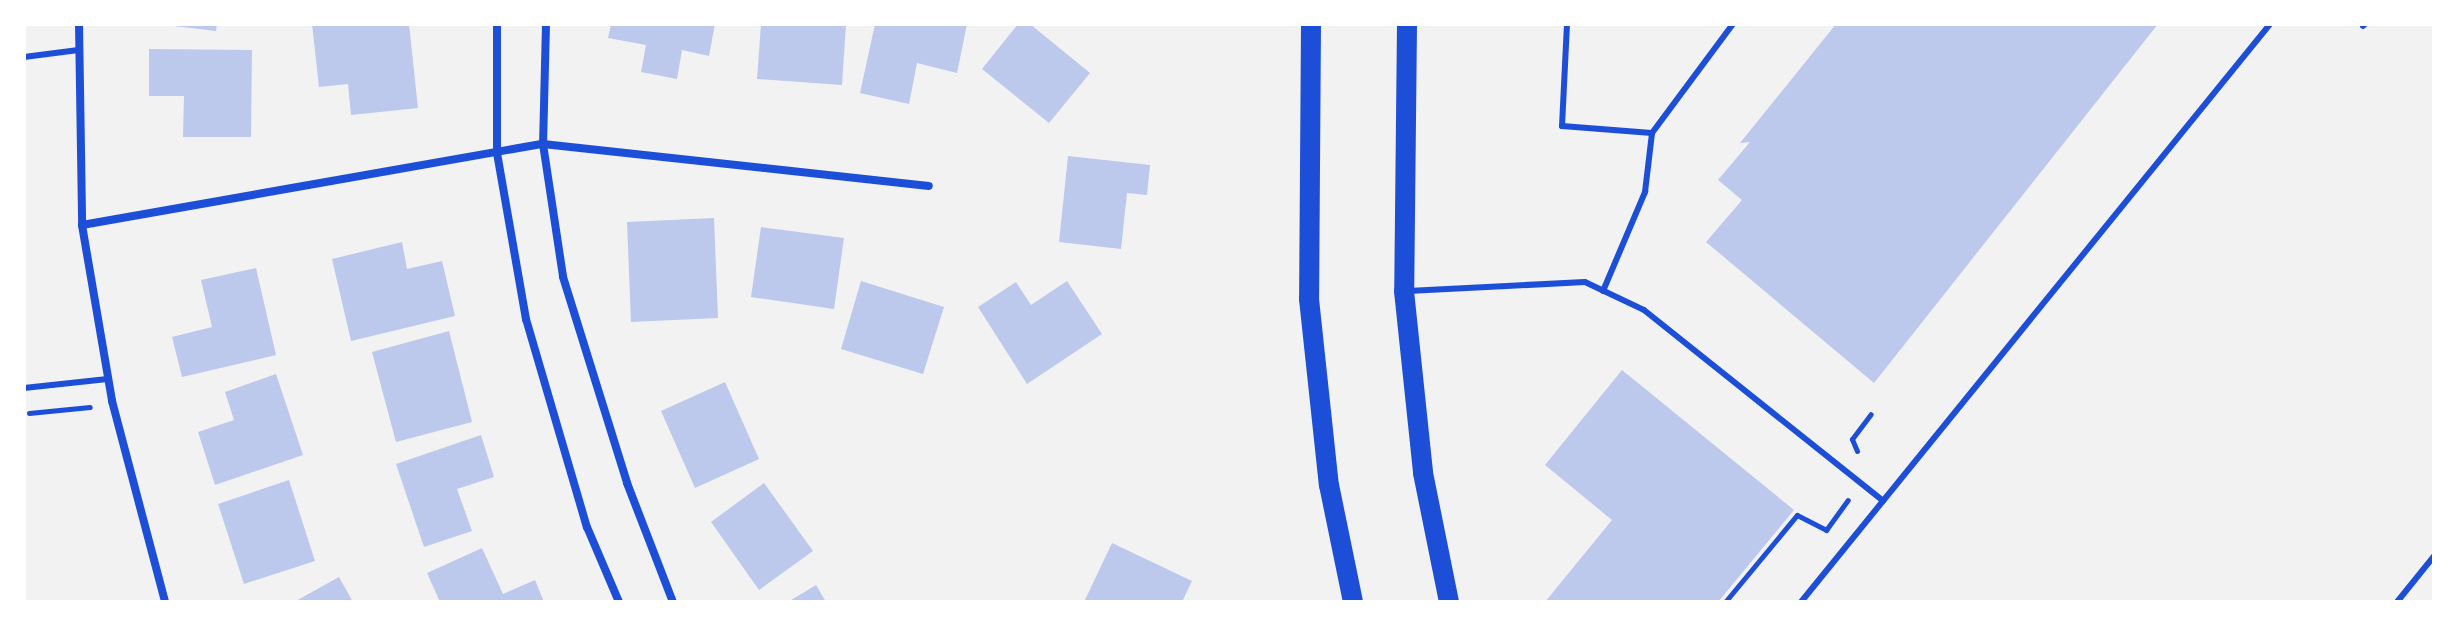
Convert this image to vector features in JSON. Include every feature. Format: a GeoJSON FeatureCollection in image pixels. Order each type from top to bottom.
{"type":"FeatureCollection","features":[{"type":"Feature","properties":{"kind":"main road"},"geometry":{"type":"LineString","coordinates":[[1311,24],[1309,299],[1329,485],[1353,602]]}},
{"type":"Feature","properties":{"kind":"main road"},"geometry":{"type":"LineString","coordinates":[[1407,24],[1404,291],[1423,473],[1449,602]]}},
{"type":"Feature","properties":{"kind":"street"},"geometry":{"type":"LineString","coordinates":[[79,24],[82,225],[112,401],[165,602]]}},
{"type":"Feature","properties":{"kind":"street"},"geometry":{"type":"LineString","coordinates":[[497,24],[497,153],[526,319],[587,527],[619,602]]}},
{"type":"Feature","properties":{"kind":"street"},"geometry":{"type":"LineString","coordinates":[[546,24],[543,144],[563,277],[627,483],[673,602]]}},
{"type":"Feature","properties":{"kind":"street"},"geometry":{"type":"LineString","coordinates":[[82,225],[543,144],[929,186]]}},
{"type":"Feature","properties":{"kind":"lane"},"geometry":{"type":"LineString","coordinates":[[1567,24],[1562,126],[1652,133]]}},
{"type":"Feature","properties":{"kind":"lane"},"geometry":{"type":"LineString","coordinates":[[1603,291],[1645,192],[1652,133],[1733,24]]}},
{"type":"Feature","properties":{"kind":"lane"},"geometry":{"type":"LineString","coordinates":[[1801,602],[2270,24]]}},
{"type":"Feature","properties":{"kind":"lane"},"geometry":{"type":"LineString","coordinates":[[24,57],[79,50]]}},
{"type":"Feature","properties":{"kind":"lane"},"geometry":{"type":"LineString","coordinates":[[1404,291],[1585,282],[1644,310],[1883,501]]}},
{"type":"Feature","properties":{"kind":"lane"},"geometry":{"type":"LineString","coordinates":[[24,388],[108,379]]}},
{"type":"Feature","properties":{"kind":"lane"},"geometry":{"type":"LineString","coordinates":[[2397,602],[2434,556]]}},
{"type":"Feature","properties":{"kind":"path"},"geometry":{"type":"LineString","coordinates":[[24,412],[73,413],[112,401]]}},
{"type":"Feature","properties":{"kind":"path"},"geometry":{"type":"LineString","coordinates":[[1725,602],[1797,515],[1826,530],[1868,474],[1852,439],[1871,414]]}},
{"type":"Feature","properties":{"kind":"building"},"geometry":{"type":"Polygon","coordinates":[[[157,24],[217,24],[216,31],[157,24]]]}},
{"type":"Feature","properties":{"kind":"building"},"geometry":{"type":"Polygon","coordinates":[[[312,24],[409,24],[418,108],[351,115],[348,84],[319,87],[312,24]]]}},
{"type":"Feature","properties":{"kind":"building"},"geometry":{"type":"Polygon","coordinates":[[[611,24],[715,24],[709,56],[682,50],[677,79],[641,72],[646,45],[608,38],[611,24]]]}},
{"type":"Feature","properties":{"kind":"building"},"geometry":{"type":"Polygon","coordinates":[[[761,24],[846,24],[842,85],[757,79],[761,24]]]}},
{"type":"Feature","properties":{"kind":"building"},"geometry":{"type":"Polygon","coordinates":[[[875,24],[967,24],[957,73],[917,63],[909,104],[860,93],[875,24]]]}},
{"type":"Feature","properties":{"kind":"building"},"geometry":{"type":"Polygon","coordinates":[[[1018,24],[1030,24],[1090,73],[1049,123],[982,69],[1018,24]]]}},
{"type":"Feature","properties":{"kind":"building"},"geometry":{"type":"Polygon","coordinates":[[[1836,24],[2158,24],[1874,383],[1706,242],[1742,200],[1718,180],[1750,142],[1740,143],[1836,24]]]}},
{"type":"Feature","properties":{"kind":"building"},"geometry":{"type":"Polygon","coordinates":[[[149,49],[252,50],[251,137],[183,137],[184,96],[149,96],[149,49]]]}},
{"type":"Feature","properties":{"kind":"building"},"geometry":{"type":"Polygon","coordinates":[[[1068,156],[1150,165],[1147,195],[1127,193],[1121,249],[1059,242],[1068,156]]]}},
{"type":"Feature","properties":{"kind":"building"},"geometry":{"type":"Polygon","coordinates":[[[714,218],[718,318],[631,322],[627,222],[714,218]]]}},
{"type":"Feature","properties":{"kind":"building"},"geometry":{"type":"Polygon","coordinates":[[[761,227],[844,238],[834,309],[751,297],[761,227]]]}},
{"type":"Feature","properties":{"kind":"building"},"geometry":{"type":"Polygon","coordinates":[[[402,242],[407,269],[442,261],[455,316],[351,341],[332,259],[402,242]]]}},
{"type":"Feature","properties":{"kind":"building"},"geometry":{"type":"Polygon","coordinates":[[[256,268],[276,355],[182,377],[172,337],[212,327],[201,280],[256,268]]]}},
{"type":"Feature","properties":{"kind":"building"},"geometry":{"type":"Polygon","coordinates":[[[861,281],[944,307],[923,374],[841,349],[861,281]]]}},
{"type":"Feature","properties":{"kind":"building"},"geometry":{"type":"Polygon","coordinates":[[[1067,281],[1102,334],[1027,384],[978,307],[1016,282],[1031,305],[1067,281]]]}},
{"type":"Feature","properties":{"kind":"building"},"geometry":{"type":"Polygon","coordinates":[[[449,331],[472,422],[396,442],[372,352],[449,331]]]}},
{"type":"Feature","properties":{"kind":"building"},"geometry":{"type":"Polygon","coordinates":[[[1622,370],[1794,510],[1718,602],[1545,602],[1612,520],[1545,465],[1622,370]]]}},
{"type":"Feature","properties":{"kind":"building"},"geometry":{"type":"Polygon","coordinates":[[[276,374],[303,455],[215,485],[198,432],[234,420],[225,392],[276,374]]]}},
{"type":"Feature","properties":{"kind":"building"},"geometry":{"type":"Polygon","coordinates":[[[725,382],[759,459],[695,488],[661,411],[725,382]]]}},
{"type":"Feature","properties":{"kind":"building"},"geometry":{"type":"Polygon","coordinates":[[[481,435],[494,477],[457,489],[472,531],[424,547],[396,464],[481,435]]]}},
{"type":"Feature","properties":{"kind":"building"},"geometry":{"type":"Polygon","coordinates":[[[289,480],[315,561],[244,584],[218,504],[289,480]]]}},
{"type":"Feature","properties":{"kind":"building"},"geometry":{"type":"Polygon","coordinates":[[[764,483],[813,551],[759,590],[711,522],[764,483]]]}},
{"type":"Feature","properties":{"kind":"building"},"geometry":{"type":"Polygon","coordinates":[[[1112,543],[1192,581],[1182,602],[1084,602],[1112,543]]]}},
{"type":"Feature","properties":{"kind":"building"},"geometry":{"type":"Polygon","coordinates":[[[482,548],[503,594],[535,580],[544,602],[440,602],[427,573],[482,548]]]}},
{"type":"Feature","properties":{"kind":"building"},"geometry":{"type":"Polygon","coordinates":[[[339,577],[353,602],[294,602],[339,577]]]}},
{"type":"Feature","properties":{"kind":"building"},"geometry":{"type":"Polygon","coordinates":[[[816,585],[826,602],[788,602],[816,585]]]}}]}
